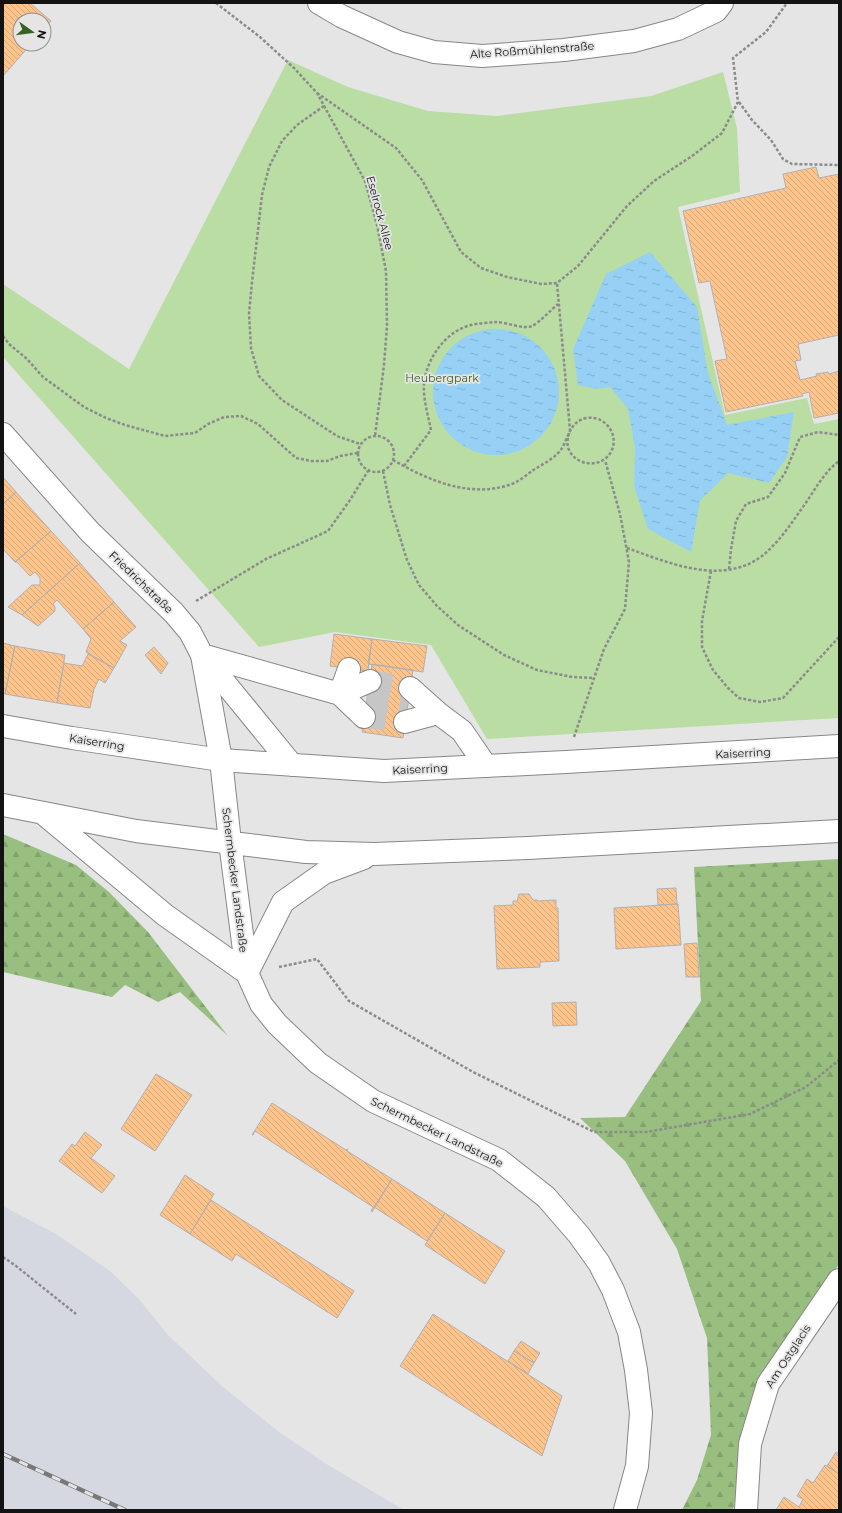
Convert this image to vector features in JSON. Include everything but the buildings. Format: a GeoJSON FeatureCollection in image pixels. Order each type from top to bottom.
{"type":"FeatureCollection","features":[{"type":"Feature","properties":{"kind":"main road","name":"Alte Roßmühlenstraße"},"geometry":{"type":"LineString","coordinates":[[319,3],[341,16],[398,42],[434,52],[482,56],[564,50],[634,41],[678,29],[716,11],[722,3]]}},
{"type":"Feature","properties":{"kind":"main road","name":"Friedrichstraße"},"geometry":{"type":"LineString","coordinates":[[3,434],[90,532],[174,613],[190,632],[202,655],[221,760]]}},
{"type":"Feature","properties":{"kind":"main road"},"geometry":{"type":"LineString","coordinates":[[202,655],[340,694],[367,699],[340,694]]}},
{"type":"Feature","properties":{"kind":"main road"},"geometry":{"type":"LineString","coordinates":[[202,655],[292,765]]}},
{"type":"Feature","properties":{"kind":"main road"},"geometry":{"type":"LineString","coordinates":[[340,694],[349,669]]}},
{"type":"Feature","properties":{"kind":"main road"},"geometry":{"type":"LineString","coordinates":[[438,713],[407,705],[438,713],[462,731],[486,766]]}},
{"type":"Feature","properties":{"kind":"main road","name":"Kaiserring"},"geometry":{"type":"LineString","coordinates":[[3,726],[72,738],[221,760],[384,771],[839,746]]}},
{"type":"Feature","properties":{"kind":"main road","name":"Schermbecker Landstraße"},"geometry":{"type":"LineString","coordinates":[[221,760],[247,973],[261,1004],[277,1024],[318,1063],[373,1101],[499,1160],[546,1198],[580,1235],[599,1263],[613,1290],[629,1332],[636,1370],[641,1413],[637,1466],[625,1510]]}},
{"type":"Feature","properties":{"kind":"main road"},"geometry":{"type":"LineString","coordinates":[[3,805],[136,831],[306,852],[374,854],[528,848],[839,831]]}},
{"type":"Feature","properties":{"kind":"main road"},"geometry":{"type":"LineString","coordinates":[[43,814],[165,915],[247,973],[283,902],[324,873],[374,854]]}},
{"type":"Feature","properties":{"kind":"main road","name":"Am Ostglacis"},"geometry":{"type":"LineString","coordinates":[[746,1510],[750,1444],[768,1384],[839,1280]]}},
{"type":"Feature","properties":{"kind":"path","name":"Eselrock Allee"},"geometry":{"type":"LineString","coordinates":[[216,3],[289,63],[316,93],[365,181],[377,225],[386,271],[386,334],[384,365],[375,436]]}},
{"type":"Feature","properties":{"kind":"path"},"geometry":{"type":"LineString","coordinates":[[787,3],[766,32],[733,58],[738,102],[752,120],[771,140],[783,158],[792,164],[839,165]]}},
{"type":"Feature","properties":{"kind":"path"},"geometry":{"type":"LineString","coordinates":[[316,93],[396,148],[422,180],[461,252],[481,268],[507,277],[541,284],[557,283],[578,266],[627,206],[654,181],[692,156],[722,133],[738,102]]}},
{"type":"Feature","properties":{"kind":"path"},"geometry":{"type":"LineString","coordinates":[[324,106],[297,125],[282,141],[269,167],[262,195],[252,282],[249,314],[251,348],[259,376],[282,400],[337,436],[360,444]]}},
{"type":"Feature","properties":{"kind":"path"},"geometry":{"type":"LineString","coordinates":[[393,460],[414,472],[444,484],[476,490],[510,485],[545,463],[560,451],[570,430],[577,422],[586,418],[597,418],[606,423],[612,432],[614,442],[611,452],[604,460],[595,464],[584,463],[575,458],[569,450],[568,440],[570,430],[557,283]]}},
{"type":"Feature","properties":{"kind":"path"},"geometry":{"type":"LineString","coordinates":[[404,466],[431,430],[425,399],[425,379],[431,360],[446,341],[465,327],[477,324],[498,322],[522,327],[531,327],[558,304]]}},
{"type":"Feature","properties":{"kind":"path"},"geometry":{"type":"LineString","coordinates":[[3,336],[43,377],[84,407],[106,418],[125,425],[165,436],[195,433],[208,424],[224,417],[241,416],[258,424],[296,458],[311,461],[327,461],[340,456],[357,453]]}},
{"type":"Feature","properties":{"kind":"path"},"geometry":{"type":"LineString","coordinates":[[729,569],[730,549],[736,521],[746,504],[768,497],[785,473],[800,437],[818,432],[839,435]]}},
{"type":"Feature","properties":{"kind":"path"},"geometry":{"type":"LineString","coordinates":[[375,436],[383,437],[390,443],[394,451],[393,460],[389,467],[383,471],[375,473],[368,471],[362,466],[358,460],[357,453],[360,444],[366,438],[375,436]]}},
{"type":"Feature","properties":{"kind":"path"},"geometry":{"type":"LineString","coordinates":[[566,762],[604,649],[625,609],[630,562],[620,514],[604,460]]}},
{"type":"Feature","properties":{"kind":"path"},"geometry":{"type":"LineString","coordinates":[[627,548],[677,565],[699,570],[720,571],[743,566],[762,556],[781,537],[801,510],[815,487],[839,461]]}},
{"type":"Feature","properties":{"kind":"path"},"geometry":{"type":"LineString","coordinates":[[174,613],[266,560],[328,531],[368,471]]}},
{"type":"Feature","properties":{"kind":"path"},"geometry":{"type":"LineString","coordinates":[[383,471],[392,512],[407,560],[419,585],[437,606],[458,625],[484,643],[510,658],[537,670],[572,677],[594,678]]}},
{"type":"Feature","properties":{"kind":"path"},"geometry":{"type":"LineString","coordinates":[[711,571],[702,621],[702,647],[713,670],[728,688],[740,698],[760,702],[783,698],[839,637]]}},
{"type":"Feature","properties":{"kind":"path"},"geometry":{"type":"LineString","coordinates":[[247,973],[317,959],[349,1001],[473,1072],[594,1132],[646,1132],[750,1114],[806,1087],[839,1060]]}},
{"type":"Feature","properties":{"kind":"path"},"geometry":{"type":"LineString","coordinates":[[3,1257],[76,1314]]}},
{"type":"Feature","properties":{"kind":"shaded area"},"geometry":{"type":"Polygon","coordinates":[[[3,1206],[56,1234],[110,1271],[138,1298],[169,1336],[222,1386],[279,1432],[328,1465],[404,1510],[3,1510],[3,1206]]]}},
{"type":"Feature","properties":{"kind":"green space","name":"Heubergpark"},"geometry":{"type":"Polygon","coordinates":[[[288,60],[348,87],[428,111],[497,116],[651,96],[723,72],[737,128],[740,192],[678,207],[725,415],[807,398],[814,424],[839,419],[839,718],[487,739],[431,645],[335,632],[259,647],[3,357],[3,284],[129,369],[288,60]]]}},
{"type":"Feature","properties":{"kind":"green space"},"geometry":{"type":"Polygon","coordinates":[[[3,834],[76,865],[109,892],[148,932],[228,1036],[180,992],[158,1002],[125,985],[112,997],[3,972],[3,834]]]}},
{"type":"Feature","properties":{"kind":"green space"},"geometry":{"type":"Polygon","coordinates":[[[839,859],[839,1264],[759,1380],[733,1510],[682,1510],[697,1480],[711,1435],[707,1338],[677,1249],[625,1161],[580,1118],[625,1117],[701,1001],[694,867],[839,859]]]}},
{"type":"Feature","properties":{"kind":"water"},"geometry":{"type":"Polygon","coordinates":[[[650,252],[697,307],[708,373],[727,425],[794,412],[787,457],[769,483],[728,473],[700,501],[691,552],[648,529],[634,486],[635,448],[628,409],[610,387],[596,389],[578,385],[573,349],[606,274],[650,252]]]}},
{"type":"Feature","properties":{"kind":"water"},"geometry":{"type":"Polygon","coordinates":[[[502,329],[526,336],[541,347],[552,362],[558,380],[558,404],[552,422],[541,437],[526,448],[508,454],[490,455],[466,448],[451,437],[440,422],[434,404],[433,386],[440,362],[451,347],[466,336],[484,330],[502,329]]]}},
{"type":"Feature","properties":{"kind":"tunnel"},"geometry":{"type":"LineString","coordinates":[[370,681],[410,688]]}},
{"type":"Feature","properties":{"kind":"tunnel"},"geometry":{"type":"LineString","coordinates":[[367,699],[407,704]]}},
{"type":"Feature","properties":{"kind":"tunnel"},"geometry":{"type":"LineString","coordinates":[[364,717],[405,722]]}},
{"type":"Feature","properties":{"kind":"railway"},"geometry":{"type":"LineString","coordinates":[[3,1454],[125,1510]]}}]}
